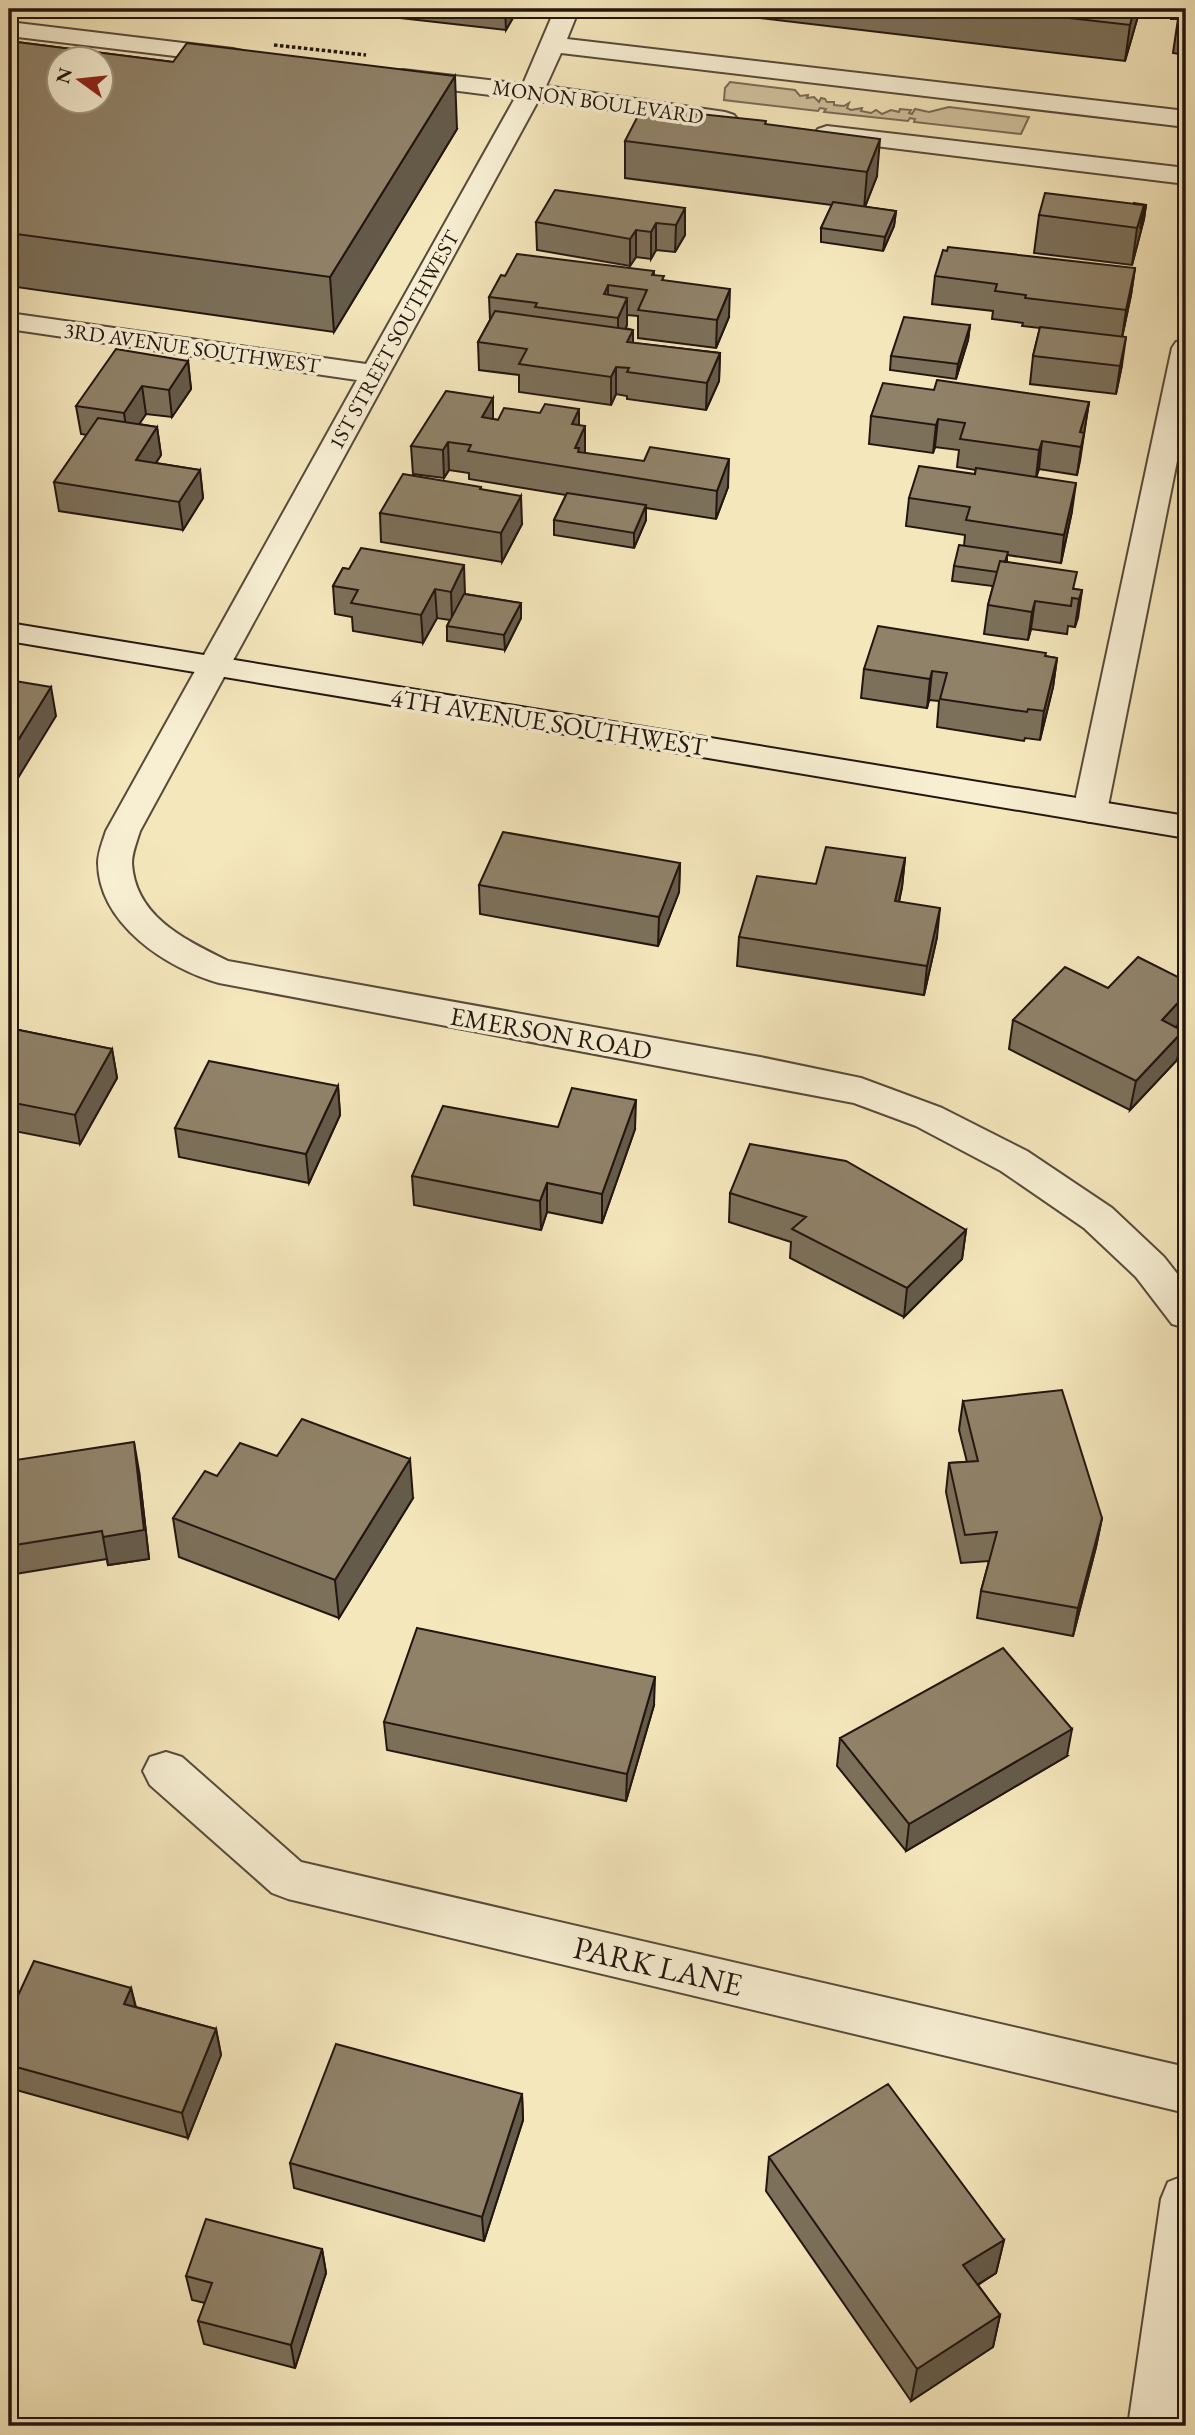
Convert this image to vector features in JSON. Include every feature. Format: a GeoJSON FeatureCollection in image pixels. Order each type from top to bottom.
{"type":"FeatureCollection","features":[{"type":"Feature","properties":{"kind":"street","name":"1ST STREET SOUTHWEST"},"geometry":{"type":"LineString","coordinates":[[212,667],[530,92],[568,9]]}},
{"type":"Feature","properties":{"kind":"street"},"geometry":{"type":"LineString","coordinates":[[9,29],[255,59]]}},
{"type":"Feature","properties":{"kind":"street","name":"MONON BOULEVARD"},"geometry":{"type":"LineString","coordinates":[[552,46],[1186,119]]}},
{"type":"Feature","properties":{"kind":"street","name":"MONON BOULEVARD"},"geometry":{"type":"LineString","coordinates":[[377,74],[622,103],[753,124]]}},
{"type":"Feature","properties":{"kind":"street"},"geometry":{"type":"LineString","coordinates":[[803,131],[1186,176]]}},
{"type":"Feature","properties":{"kind":"street","name":"3RD AVENUE SOUTHWEST"},"geometry":{"type":"LineString","coordinates":[[9,321],[374,374]]}},
{"type":"Feature","properties":{"kind":"street"},"geometry":{"type":"LineString","coordinates":[[1186,348],[1090,811],[1186,827]]}},
{"type":"Feature","properties":{"kind":"street","name":"4TH AVENUE SOUTHWEST"},"geometry":{"type":"LineString","coordinates":[[9,632],[1090,811]]}},
{"type":"Feature","properties":{"kind":"street","name":"EMERSON ROAD"},"geometry":{"type":"LineString","coordinates":[[212,667],[123,831],[115,862],[122,891],[134,918],[172,948],[219,971],[861,1091],[929,1116],[1014,1161],[1098,1217],[1150,1267],[1186,1313]]}},
{"type":"Feature","properties":{"kind":"street","name":"PARK LANE"},"geometry":{"type":"LineString","coordinates":[[166,1772],[288,1879],[1186,2090]]}},
{"type":"Feature","properties":{"kind":"street"},"geometry":{"type":"LineString","coordinates":[[1154,2426],[1186,2199]]}},
{"type":"Feature","properties":{"kind":"shaded area"},"geometry":{"type":"Polygon","coordinates":[[[730,82],[795,90],[800,96],[808,95],[807,98],[814,97],[819,102],[821,98],[834,102],[834,105],[844,106],[849,103],[847,108],[851,110],[862,108],[861,111],[871,113],[876,110],[882,114],[891,110],[899,112],[900,109],[911,110],[909,113],[912,114],[915,109],[929,112],[949,107],[1029,117],[1021,134],[914,122],[915,119],[910,118],[908,121],[824,112],[826,109],[820,108],[818,111],[724,100],[725,88],[730,82]]]}},
{"type":"Feature","properties":{"kind":"building"},"geometry":{"type":"Polygon","coordinates":[[[990,9],[1134,9],[1130,25],[990,9]]]}},
{"type":"Feature","properties":{"kind":"building"},"geometry":{"type":"Polygon","coordinates":[[[1180,9],[1186,9],[1186,18],[1178,17],[1180,9]]]}},
{"type":"Feature","properties":{"kind":"building"},"geometry":{"type":"Polygon","coordinates":[[[9,41],[48,46],[46,116],[116,116],[116,55],[173,62],[187,43],[455,76],[330,277],[9,233],[9,199],[12,195],[9,194],[9,41]]]}},
{"type":"Feature","properties":{"kind":"building"},"geometry":{"type":"Polygon","coordinates":[[[642,108],[766,121],[765,124],[880,139],[867,172],[625,141],[642,108]]]}},
{"type":"Feature","properties":{"kind":"building"},"geometry":{"type":"Polygon","coordinates":[[[555,190],[685,208],[676,225],[656,223],[651,232],[636,230],[630,239],[536,222],[555,190]]]}},
{"type":"Feature","properties":{"kind":"building"},"geometry":{"type":"Polygon","coordinates":[[[1045,193],[1144,205],[1137,228],[1039,215],[1045,193]]]}},
{"type":"Feature","properties":{"kind":"building"},"geometry":{"type":"Polygon","coordinates":[[[833,202],[896,211],[885,237],[821,228],[833,202]]]}},
{"type":"Feature","properties":{"kind":"building"},"geometry":{"type":"Polygon","coordinates":[[[1134,203],[1146,205],[1140,229],[1144,205],[1134,203]]]}},
{"type":"Feature","properties":{"kind":"building"},"geometry":{"type":"Polygon","coordinates":[[[948,247],[1135,268],[1126,310],[1025,298],[1026,295],[995,291],[997,284],[935,276],[943,250],[947,251],[948,247]]]}},
{"type":"Feature","properties":{"kind":"building"},"geometry":{"type":"Polygon","coordinates":[[[517,254],[654,271],[652,275],[664,276],[662,280],[730,289],[717,320],[638,310],[647,290],[608,285],[604,294],[627,298],[618,318],[535,307],[537,303],[489,297],[517,254]]]}},
{"type":"Feature","properties":{"kind":"building"},"geometry":{"type":"Polygon","coordinates":[[[495,311],[633,330],[627,342],[720,353],[707,383],[627,372],[629,368],[616,367],[611,377],[519,364],[527,349],[478,342],[495,311]]]}},
{"type":"Feature","properties":{"kind":"building"},"geometry":{"type":"Polygon","coordinates":[[[904,317],[970,325],[958,364],[891,356],[904,317]]]}},
{"type":"Feature","properties":{"kind":"building"},"geometry":{"type":"Polygon","coordinates":[[[1040,327],[1126,337],[1120,366],[1033,356],[1040,327]]]}},
{"type":"Feature","properties":{"kind":"building"},"geometry":{"type":"Polygon","coordinates":[[[116,349],[188,361],[169,390],[142,386],[124,413],[76,406],[116,349]]]}},
{"type":"Feature","properties":{"kind":"building"},"geometry":{"type":"Polygon","coordinates":[[[937,380],[1089,402],[1080,432],[1084,433],[1081,447],[1042,441],[1039,450],[960,439],[965,423],[938,419],[936,425],[871,416],[883,383],[934,390],[937,380]]]}},
{"type":"Feature","properties":{"kind":"building"},"geometry":{"type":"Polygon","coordinates":[[[446,391],[493,398],[482,417],[498,420],[504,408],[540,413],[545,404],[579,409],[572,424],[585,426],[575,448],[579,448],[578,452],[644,461],[650,447],[729,459],[717,491],[468,451],[471,445],[448,442],[443,450],[411,446],[446,391]]]}},
{"type":"Feature","properties":{"kind":"building"},"geometry":{"type":"Polygon","coordinates":[[[98,418],[157,427],[136,460],[200,470],[179,502],[54,482],[98,418]]]}},
{"type":"Feature","properties":{"kind":"building"},"geometry":{"type":"Polygon","coordinates":[[[919,466],[975,474],[976,468],[1076,483],[1064,535],[966,520],[970,507],[909,498],[919,466]]]}},
{"type":"Feature","properties":{"kind":"building"},"geometry":{"type":"Polygon","coordinates":[[[403,474],[521,496],[501,533],[380,513],[403,474]]]}},
{"type":"Feature","properties":{"kind":"building"},"geometry":{"type":"Polygon","coordinates":[[[567,493],[646,505],[634,533],[554,520],[567,493]]]}},
{"type":"Feature","properties":{"kind":"building"},"geometry":{"type":"Polygon","coordinates":[[[959,545],[1008,552],[1005,562],[1000,561],[997,572],[954,566],[959,545]]]}},
{"type":"Feature","properties":{"kind":"building"},"geometry":{"type":"Polygon","coordinates":[[[361,548],[464,565],[451,592],[435,589],[421,615],[351,603],[358,590],[333,586],[343,568],[349,569],[361,548]]]}},
{"type":"Feature","properties":{"kind":"building"},"geometry":{"type":"Polygon","coordinates":[[[1000,561],[1077,572],[1073,589],[1082,590],[1079,599],[1072,598],[1071,606],[1035,601],[1032,612],[988,605],[1000,561]]]}},
{"type":"Feature","properties":{"kind":"building"},"geometry":{"type":"Polygon","coordinates":[[[464,594],[521,603],[504,635],[447,626],[464,594]]]}},
{"type":"Feature","properties":{"kind":"building"},"geometry":{"type":"Polygon","coordinates":[[[878,626],[1046,653],[1045,656],[1057,658],[1044,711],[1028,709],[1027,712],[940,699],[947,673],[932,671],[930,679],[864,669],[878,626]]]}},
{"type":"Feature","properties":{"kind":"building"},"geometry":{"type":"Polygon","coordinates":[[[9,680],[51,687],[9,755],[9,680]]]}},
{"type":"Feature","properties":{"kind":"building"},"geometry":{"type":"Polygon","coordinates":[[[503,832],[680,863],[659,917],[479,885],[503,832]]]}},
{"type":"Feature","properties":{"kind":"building"},"geometry":{"type":"Polygon","coordinates":[[[826,847],[905,858],[895,901],[940,908],[927,966],[739,937],[757,876],[816,884],[826,847]]]}},
{"type":"Feature","properties":{"kind":"building"},"geometry":{"type":"Polygon","coordinates":[[[1138,957],[1186,981],[1186,994],[1162,1020],[1183,1031],[1136,1081],[1013,1020],[1065,967],[1108,988],[1138,957]]]}},
{"type":"Feature","properties":{"kind":"building"},"geometry":{"type":"Polygon","coordinates":[[[9,1028],[112,1049],[75,1115],[9,1102],[9,1028]]]}},
{"type":"Feature","properties":{"kind":"building"},"geometry":{"type":"Polygon","coordinates":[[[209,1061],[338,1086],[306,1154],[175,1128],[209,1061]]]}},
{"type":"Feature","properties":{"kind":"building"},"geometry":{"type":"Polygon","coordinates":[[[572,1088],[636,1100],[602,1194],[547,1183],[540,1201],[412,1176],[443,1106],[558,1127],[572,1088]]]}},
{"type":"Feature","properties":{"kind":"building"},"geometry":{"type":"Polygon","coordinates":[[[750,1144],[846,1161],[966,1230],[907,1288],[792,1229],[806,1217],[730,1193],[750,1144]]]}},
{"type":"Feature","properties":{"kind":"building"},"geometry":{"type":"Polygon","coordinates":[[[1062,1390],[1102,1518],[1078,1608],[981,1591],[997,1532],[965,1535],[949,1463],[978,1461],[963,1401],[1062,1390]]]}},
{"type":"Feature","properties":{"kind":"building"},"geometry":{"type":"Polygon","coordinates":[[[302,1419],[410,1459],[335,1580],[173,1518],[205,1471],[217,1476],[240,1443],[277,1456],[302,1419]]]}},
{"type":"Feature","properties":{"kind":"building"},"geometry":{"type":"Polygon","coordinates":[[[134,1442],[144,1530],[103,1537],[102,1531],[9,1546],[9,1461],[134,1442]]]}},
{"type":"Feature","properties":{"kind":"building"},"geometry":{"type":"Polygon","coordinates":[[[417,1628],[655,1677],[627,1774],[384,1722],[417,1628]]]}},
{"type":"Feature","properties":{"kind":"building"},"geometry":{"type":"Polygon","coordinates":[[[1003,1648],[1072,1729],[909,1824],[840,1738],[1003,1648]]]}},
{"type":"Feature","properties":{"kind":"building"},"geometry":{"type":"Polygon","coordinates":[[[34,1961],[131,1988],[124,2004],[216,2029],[182,2113],[9,2065],[9,2015],[34,1961]]]}},
{"type":"Feature","properties":{"kind":"building"},"geometry":{"type":"Polygon","coordinates":[[[336,2044],[522,2094],[482,2217],[290,2163],[336,2044]]]}},
{"type":"Feature","properties":{"kind":"building"},"geometry":{"type":"Polygon","coordinates":[[[888,2084],[1004,2240],[963,2265],[1000,2315],[917,2369],[769,2157],[888,2084]]]}},
{"type":"Feature","properties":{"kind":"building"},"geometry":{"type":"Polygon","coordinates":[[[206,2219],[322,2249],[291,2345],[198,2321],[212,2283],[186,2276],[206,2219]]]}}]}
